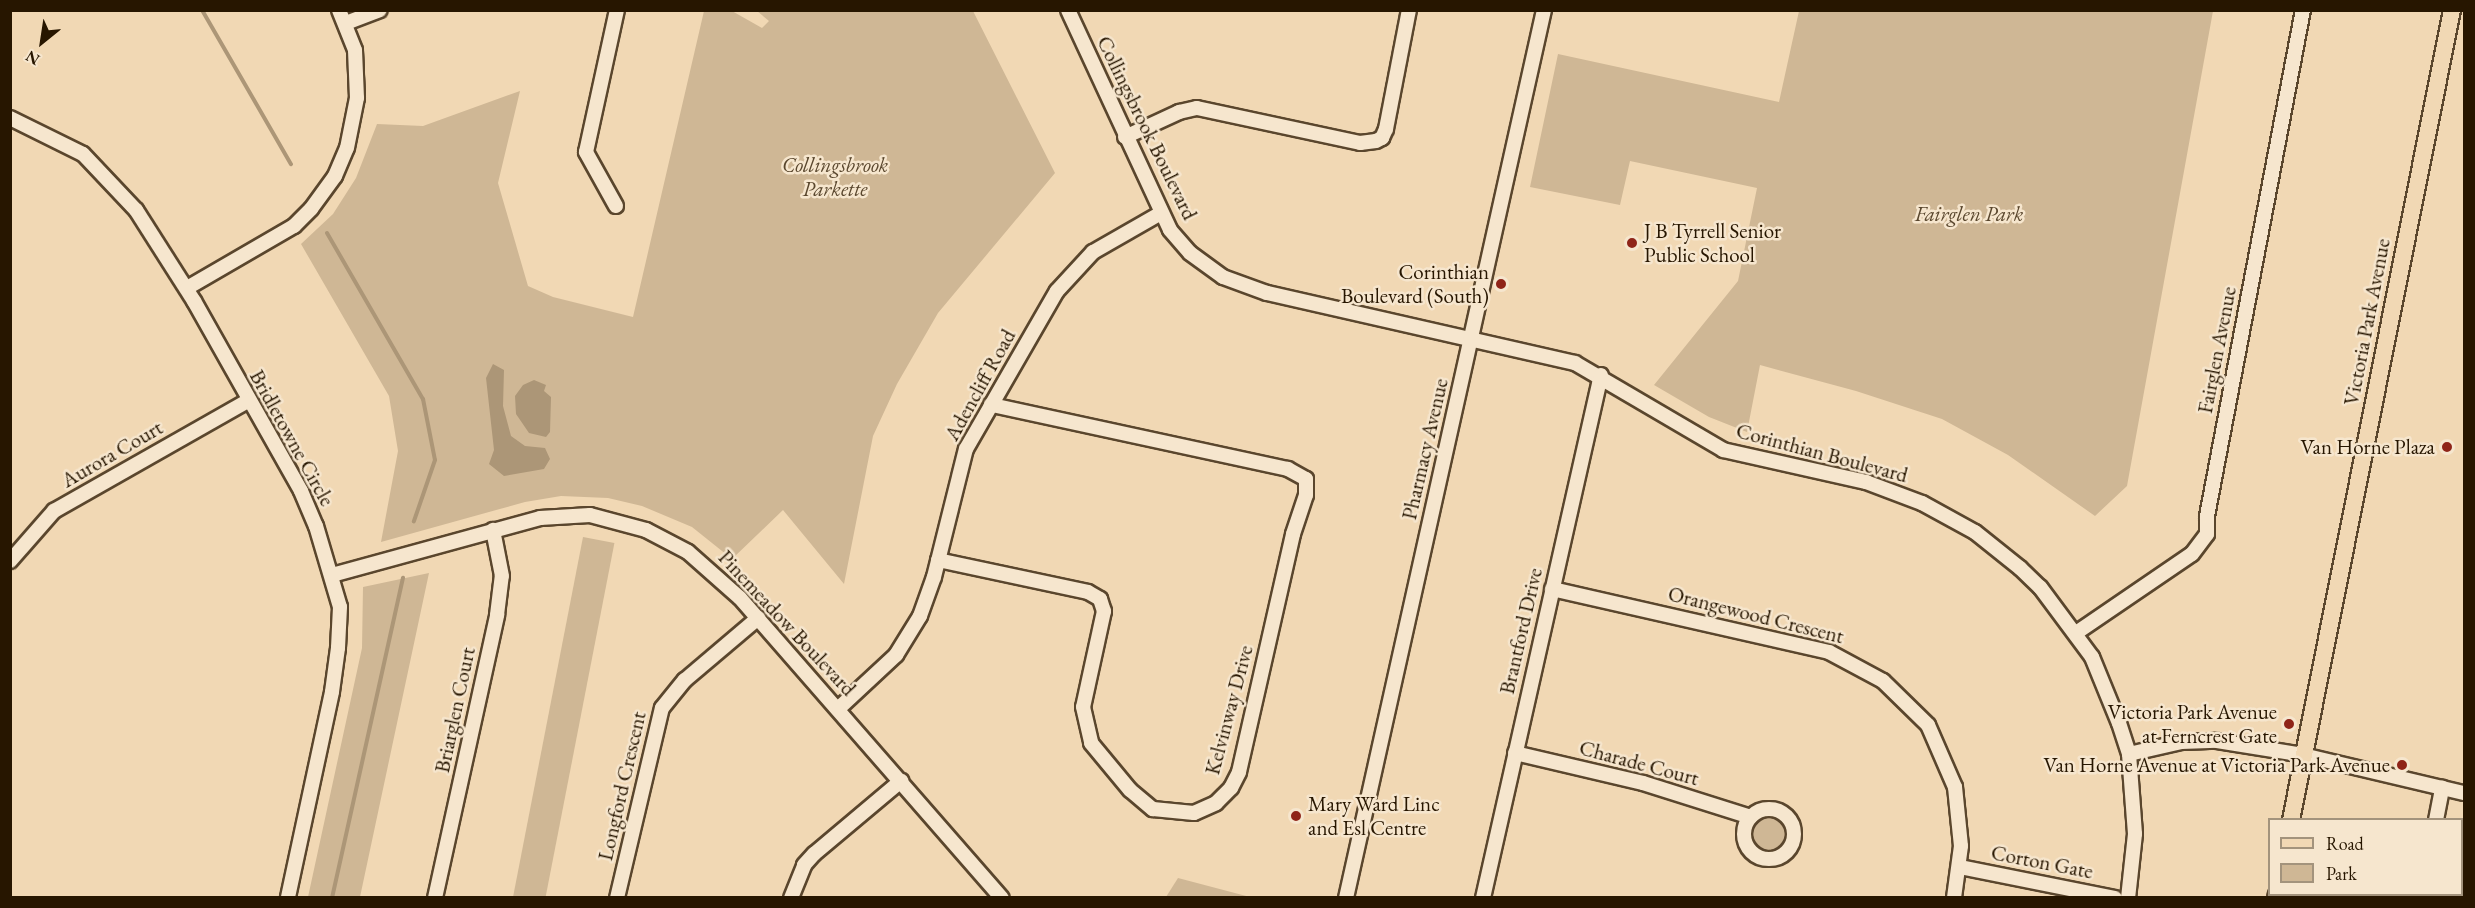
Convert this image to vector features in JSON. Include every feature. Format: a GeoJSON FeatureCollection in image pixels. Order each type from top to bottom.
{"type":"FeatureCollection","features":[{"type":"Feature","properties":{"kind":"main road","name":"Victoria Park Avenue"},"geometry":{"type":"LineString","coordinates":[[2291,818],[2452,10]]}},
{"type":"Feature","properties":{"kind":"street"},"geometry":{"type":"LineString","coordinates":[[187,288],[285,232],[311,209],[331,182],[346,148],[357,98],[355,50],[342,17],[380,10]]}},
{"type":"Feature","properties":{"kind":"street"},"geometry":{"type":"LineString","coordinates":[[616,206],[586,152],[618,10]]}},
{"type":"Feature","properties":{"kind":"street","name":"Collingsbrook Boulevard"},"geometry":{"type":"LineString","coordinates":[[1068,10],[1161,213],[1190,253],[1240,284],[1471,338]]}},
{"type":"Feature","properties":{"kind":"street"},"geometry":{"type":"LineString","coordinates":[[1125,137],[1179,112],[1197,108],[1215,109],[1360,142],[1376,141],[1382,138],[1386,129],[1409,10]]}},
{"type":"Feature","properties":{"kind":"street","name":"Pharmacy Avenue"},"geometry":{"type":"LineString","coordinates":[[1346,897],[1544,10]]}},
{"type":"Feature","properties":{"kind":"street","name":"Fairglen Avenue"},"geometry":{"type":"LineString","coordinates":[[2076,633],[2192,554],[2207,534],[2207,516],[2303,10]]}},
{"type":"Feature","properties":{"kind":"street","name":"Bridletowne Circle"},"geometry":{"type":"LineString","coordinates":[[10,118],[83,154],[136,210],[187,288],[248,401],[301,491],[333,575],[340,607],[332,692],[288,897]]}},
{"type":"Feature","properties":{"kind":"street","name":"Adencliff Road"},"geometry":{"type":"LineString","coordinates":[[839,708],[896,655],[923,608],[938,560],[966,449],[1065,279],[1093,252],[1161,213]]}},
{"type":"Feature","properties":{"kind":"street","name":"Corinthian Boulevard"},"geometry":{"type":"LineString","coordinates":[[1471,338],[1564,360],[1601,375],[1723,450],[1866,482],[1922,503],[1957,521],[2020,568],[2076,633],[2092,657],[2129,754],[2135,834],[2128,897]]}},
{"type":"Feature","properties":{"kind":"street","name":"Brantford Drive"},"geometry":{"type":"LineString","coordinates":[[1483,897],[1601,375]]}},
{"type":"Feature","properties":{"kind":"street","name":"Aurora Court"},"geometry":{"type":"LineString","coordinates":[[10,561],[54,512],[248,401]]}},
{"type":"Feature","properties":{"kind":"street","name":"Kelvinway Drive"},"geometry":{"type":"LineString","coordinates":[[938,560],[1088,592],[1100,599],[1104,611],[1083,707],[1091,743],[1130,790],[1153,809],[1194,813],[1215,803],[1231,788],[1239,772],[1296,520],[1306,495],[1306,479],[1288,469],[991,405]]}},
{"type":"Feature","properties":{"kind":"street","name":"Pinemeadow Boulevard"},"geometry":{"type":"LineString","coordinates":[[333,575],[493,530],[565,515],[590,515],[627,523],[688,552],[758,618],[1002,897]]}},
{"type":"Feature","properties":{"kind":"street","name":"Briarglen Court"},"geometry":{"type":"LineString","coordinates":[[435,897],[497,615],[502,576],[493,530]]}},
{"type":"Feature","properties":{"kind":"street","name":"Orangewood Crescent"},"geometry":{"type":"LineString","coordinates":[[1551,589],[1829,651],[1871,671],[1914,708],[1943,753],[1955,787],[1960,867],[1954,897]]}},
{"type":"Feature","properties":{"kind":"street","name":"Longford Crescent"},"geometry":{"type":"LineString","coordinates":[[617,897],[662,708],[686,680],[758,618]]}},
{"type":"Feature","properties":{"kind":"street"},"geometry":{"type":"LineString","coordinates":[[2129,754],[2181,741],[2217,741],[2303,755],[2464,793]]}},
{"type":"Feature","properties":{"kind":"street","name":"Charade Court"},"geometry":{"type":"LineString","coordinates":[[1515,753],[1643,783],[1750,817]]}},
{"type":"Feature","properties":{"kind":"street"},"geometry":{"type":"LineString","coordinates":[[791,897],[804,866],[814,854],[901,781]]}},
{"type":"Feature","properties":{"kind":"street"},"geometry":{"type":"LineString","coordinates":[[2436,818],[2442,788]]}},
{"type":"Feature","properties":{"kind":"street","name":"Corton Gate"},"geometry":{"type":"LineString","coordinates":[[1960,867],[2115,897]]}},
{"type":"Feature","properties":{"kind":"green space","name":"Collingsbrook Parkette"},"geometry":{"type":"Polygon","coordinates":[[[704,11],[732,11],[762,28],[769,21],[757,11],[973,11],[1055,173],[938,313],[897,384],[873,436],[844,584],[783,510],[732,559],[692,527],[642,506],[608,498],[561,496],[525,502],[381,542],[398,451],[389,396],[301,244],[333,214],[356,178],[377,124],[423,126],[520,91],[498,183],[528,286],[553,297],[633,317],[704,11]]]}},
{"type":"Feature","properties":{"kind":"green space","name":"Fairglen Park"},"geometry":{"type":"Polygon","coordinates":[[[1799,11],[2213,11],[2127,486],[2095,516],[2008,455],[1942,419],[1856,391],[1760,365],[1747,432],[1709,417],[1654,385],[1738,281],[1757,188],[1630,161],[1620,205],[1530,187],[1558,54],[1779,102],[1799,11]]]}},
{"type":"Feature","properties":{"kind":"green space"},"geometry":{"type":"Polygon","coordinates":[[[583,537],[614,543],[545,898],[513,898],[583,537]]]}},
{"type":"Feature","properties":{"kind":"green space"},"geometry":{"type":"Polygon","coordinates":[[[429,573],[360,897],[308,897],[362,648],[363,587],[429,573]]]}},
{"type":"Feature","properties":{"kind":"green space"},"geometry":{"type":"Polygon","coordinates":[[[1769,818],[1780,823],[1785,834],[1780,845],[1769,850],[1758,845],[1753,834],[1758,823],[1769,818]]]}},
{"type":"Feature","properties":{"kind":"green space"},"geometry":{"type":"Polygon","coordinates":[[[1178,878],[1250,897],[1166,897],[1178,878]]]}},
{"type":"Feature","properties":{"kind":"shaded area"},"geometry":{"type":"Polygon","coordinates":[[[493,364],[504,370],[503,406],[511,436],[525,446],[545,448],[550,459],[544,469],[504,476],[489,464],[494,450],[486,378],[493,364]]]}},
{"type":"Feature","properties":{"kind":"shaded area"},"geometry":{"type":"Polygon","coordinates":[[[534,380],[546,385],[544,391],[551,397],[550,432],[546,437],[529,433],[516,414],[515,396],[523,385],[534,380]]]}},
{"type":"Feature","properties":{"kind":"waterway"},"geometry":{"type":"LineString","coordinates":[[202,10],[291,164]]}},
{"type":"Feature","properties":{"kind":"waterway"},"geometry":{"type":"LineString","coordinates":[[327,233],[423,399],[435,460],[414,521]]}},
{"type":"Feature","properties":{"kind":"waterway"},"geometry":{"type":"LineString","coordinates":[[332,898],[403,578]]}},
{"type":"Feature","properties":{"kind":"place","name":"J B Tyrrell Senior Public School"},"geometry":{"type":"Point","coordinates":[1632,243]}},
{"type":"Feature","properties":{"kind":"place","name":"Corinthian Boulevard (South)"},"geometry":{"type":"Point","coordinates":[1501,284]}},
{"type":"Feature","properties":{"kind":"place","name":"Van Horne Plaza"},"geometry":{"type":"Point","coordinates":[2447,447]}},
{"type":"Feature","properties":{"kind":"place","name":"Victoria Park Avenue at Ferncrest Gate"},"geometry":{"type":"Point","coordinates":[2289,724]}},
{"type":"Feature","properties":{"kind":"place","name":"Van Horne Avenue at Victoria Park Avenue"},"geometry":{"type":"Point","coordinates":[2402,765]}},
{"type":"Feature","properties":{"kind":"place","name":"Mary Ward Linc and Esl Centre"},"geometry":{"type":"Point","coordinates":[1296,816]}}]}
